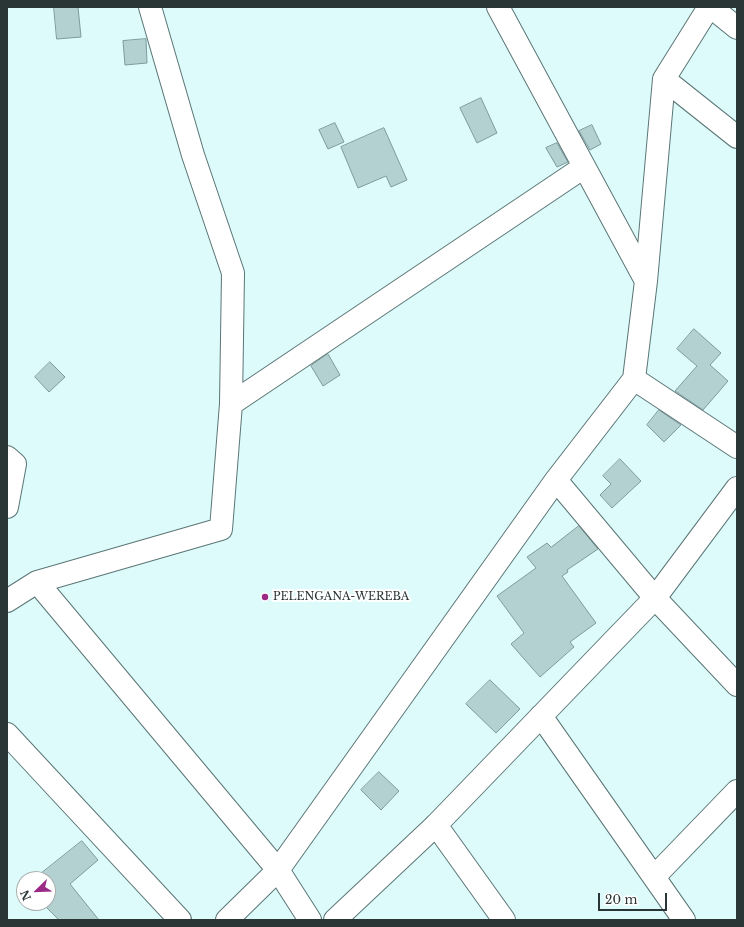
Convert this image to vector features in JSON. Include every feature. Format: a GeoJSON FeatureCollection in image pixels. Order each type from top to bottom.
{"type":"FeatureCollection","features":[{"type":"Feature","properties":{"kind":"street"},"geometry":{"type":"LineString","coordinates":[[7,601],[37,582],[221,529],[231,404],[233,273],[194,155],[150,7]]}},
{"type":"Feature","properties":{"kind":"street"},"geometry":{"type":"LineString","coordinates":[[498,7],[646,281]]}},
{"type":"Feature","properties":{"kind":"street"},"geometry":{"type":"LineString","coordinates":[[227,920],[278,870],[556,480],[634,379],[646,281],[664,78],[710,7],[737,28]]}},
{"type":"Feature","properties":{"kind":"street"},"geometry":{"type":"LineString","coordinates":[[664,78],[737,137]]}},
{"type":"Feature","properties":{"kind":"street"},"geometry":{"type":"LineString","coordinates":[[231,404],[584,167]]}},
{"type":"Feature","properties":{"kind":"street"},"geometry":{"type":"LineString","coordinates":[[634,379],[737,446]]}},
{"type":"Feature","properties":{"kind":"street"},"geometry":{"type":"LineString","coordinates":[[7,458],[15,464],[7,506]]}},
{"type":"Feature","properties":{"kind":"street"},"geometry":{"type":"LineString","coordinates":[[556,480],[655,598],[737,685]]}},
{"type":"Feature","properties":{"kind":"street"},"geometry":{"type":"LineString","coordinates":[[335,920],[436,825],[655,598],[737,488]]}},
{"type":"Feature","properties":{"kind":"street"},"geometry":{"type":"LineString","coordinates":[[37,582],[278,870],[310,920]]}},
{"type":"Feature","properties":{"kind":"street"},"geometry":{"type":"LineString","coordinates":[[541,716],[684,920]]}},
{"type":"Feature","properties":{"kind":"street"},"geometry":{"type":"LineString","coordinates":[[7,734],[180,920]]}},
{"type":"Feature","properties":{"kind":"street"},"geometry":{"type":"LineString","coordinates":[[654,877],[737,792]]}},
{"type":"Feature","properties":{"kind":"street"},"geometry":{"type":"LineString","coordinates":[[436,825],[504,920]]}},
{"type":"Feature","properties":{"kind":"building"},"geometry":{"type":"Polygon","coordinates":[[[54,7],[78,7],[81,37],[57,39],[54,7]]]}},
{"type":"Feature","properties":{"kind":"building"},"geometry":{"type":"Polygon","coordinates":[[[146,39],[147,63],[125,65],[123,41],[146,39]]]}},
{"type":"Feature","properties":{"kind":"building"},"geometry":{"type":"Polygon","coordinates":[[[481,98],[497,133],[477,143],[460,108],[481,98]]]}},
{"type":"Feature","properties":{"kind":"building"},"geometry":{"type":"Polygon","coordinates":[[[335,123],[344,142],[328,149],[319,130],[335,123]]]}},
{"type":"Feature","properties":{"kind":"building"},"geometry":{"type":"Polygon","coordinates":[[[592,125],[601,144],[590,150],[579,131],[592,125]]]}},
{"type":"Feature","properties":{"kind":"building"},"geometry":{"type":"Polygon","coordinates":[[[384,128],[407,180],[391,187],[386,176],[358,188],[341,147],[384,128]]]}},
{"type":"Feature","properties":{"kind":"building"},"geometry":{"type":"Polygon","coordinates":[[[557,143],[568,162],[557,167],[546,148],[557,143]]]}},
{"type":"Feature","properties":{"kind":"building"},"geometry":{"type":"Polygon","coordinates":[[[694,329],[721,353],[710,365],[728,381],[703,410],[675,391],[697,366],[677,349],[694,329]]]}},
{"type":"Feature","properties":{"kind":"building"},"geometry":{"type":"Polygon","coordinates":[[[328,354],[340,375],[323,386],[311,366],[328,354]]]}},
{"type":"Feature","properties":{"kind":"building"},"geometry":{"type":"Polygon","coordinates":[[[50,362],[65,377],[49,392],[35,377],[50,362]]]}},
{"type":"Feature","properties":{"kind":"building"},"geometry":{"type":"Polygon","coordinates":[[[659,410],[681,425],[664,442],[647,425],[659,410]]]}},
{"type":"Feature","properties":{"kind":"building"},"geometry":{"type":"Polygon","coordinates":[[[620,459],[641,481],[612,508],[600,495],[611,484],[603,476],[620,459]]]}},
{"type":"Feature","properties":{"kind":"building"},"geometry":{"type":"Polygon","coordinates":[[[579,526],[598,549],[567,570],[568,572],[562,576],[596,623],[570,642],[574,647],[540,677],[511,644],[524,633],[497,596],[536,568],[527,557],[547,543],[551,547],[579,526]]]}},
{"type":"Feature","properties":{"kind":"building"},"geometry":{"type":"Polygon","coordinates":[[[490,680],[520,709],[496,733],[466,704],[490,680]]]}},
{"type":"Feature","properties":{"kind":"building"},"geometry":{"type":"Polygon","coordinates":[[[379,772],[399,791],[381,810],[361,790],[379,772]]]}},
{"type":"Feature","properties":{"kind":"building"},"geometry":{"type":"Polygon","coordinates":[[[82,841],[98,860],[70,884],[99,920],[59,920],[50,911],[56,911],[56,871],[44,871],[82,841]]]}},
{"type":"Feature","properties":{"kind":"place","name":"PELENGANA-WEREBA"},"geometry":{"type":"Point","coordinates":[265,597]}}]}
